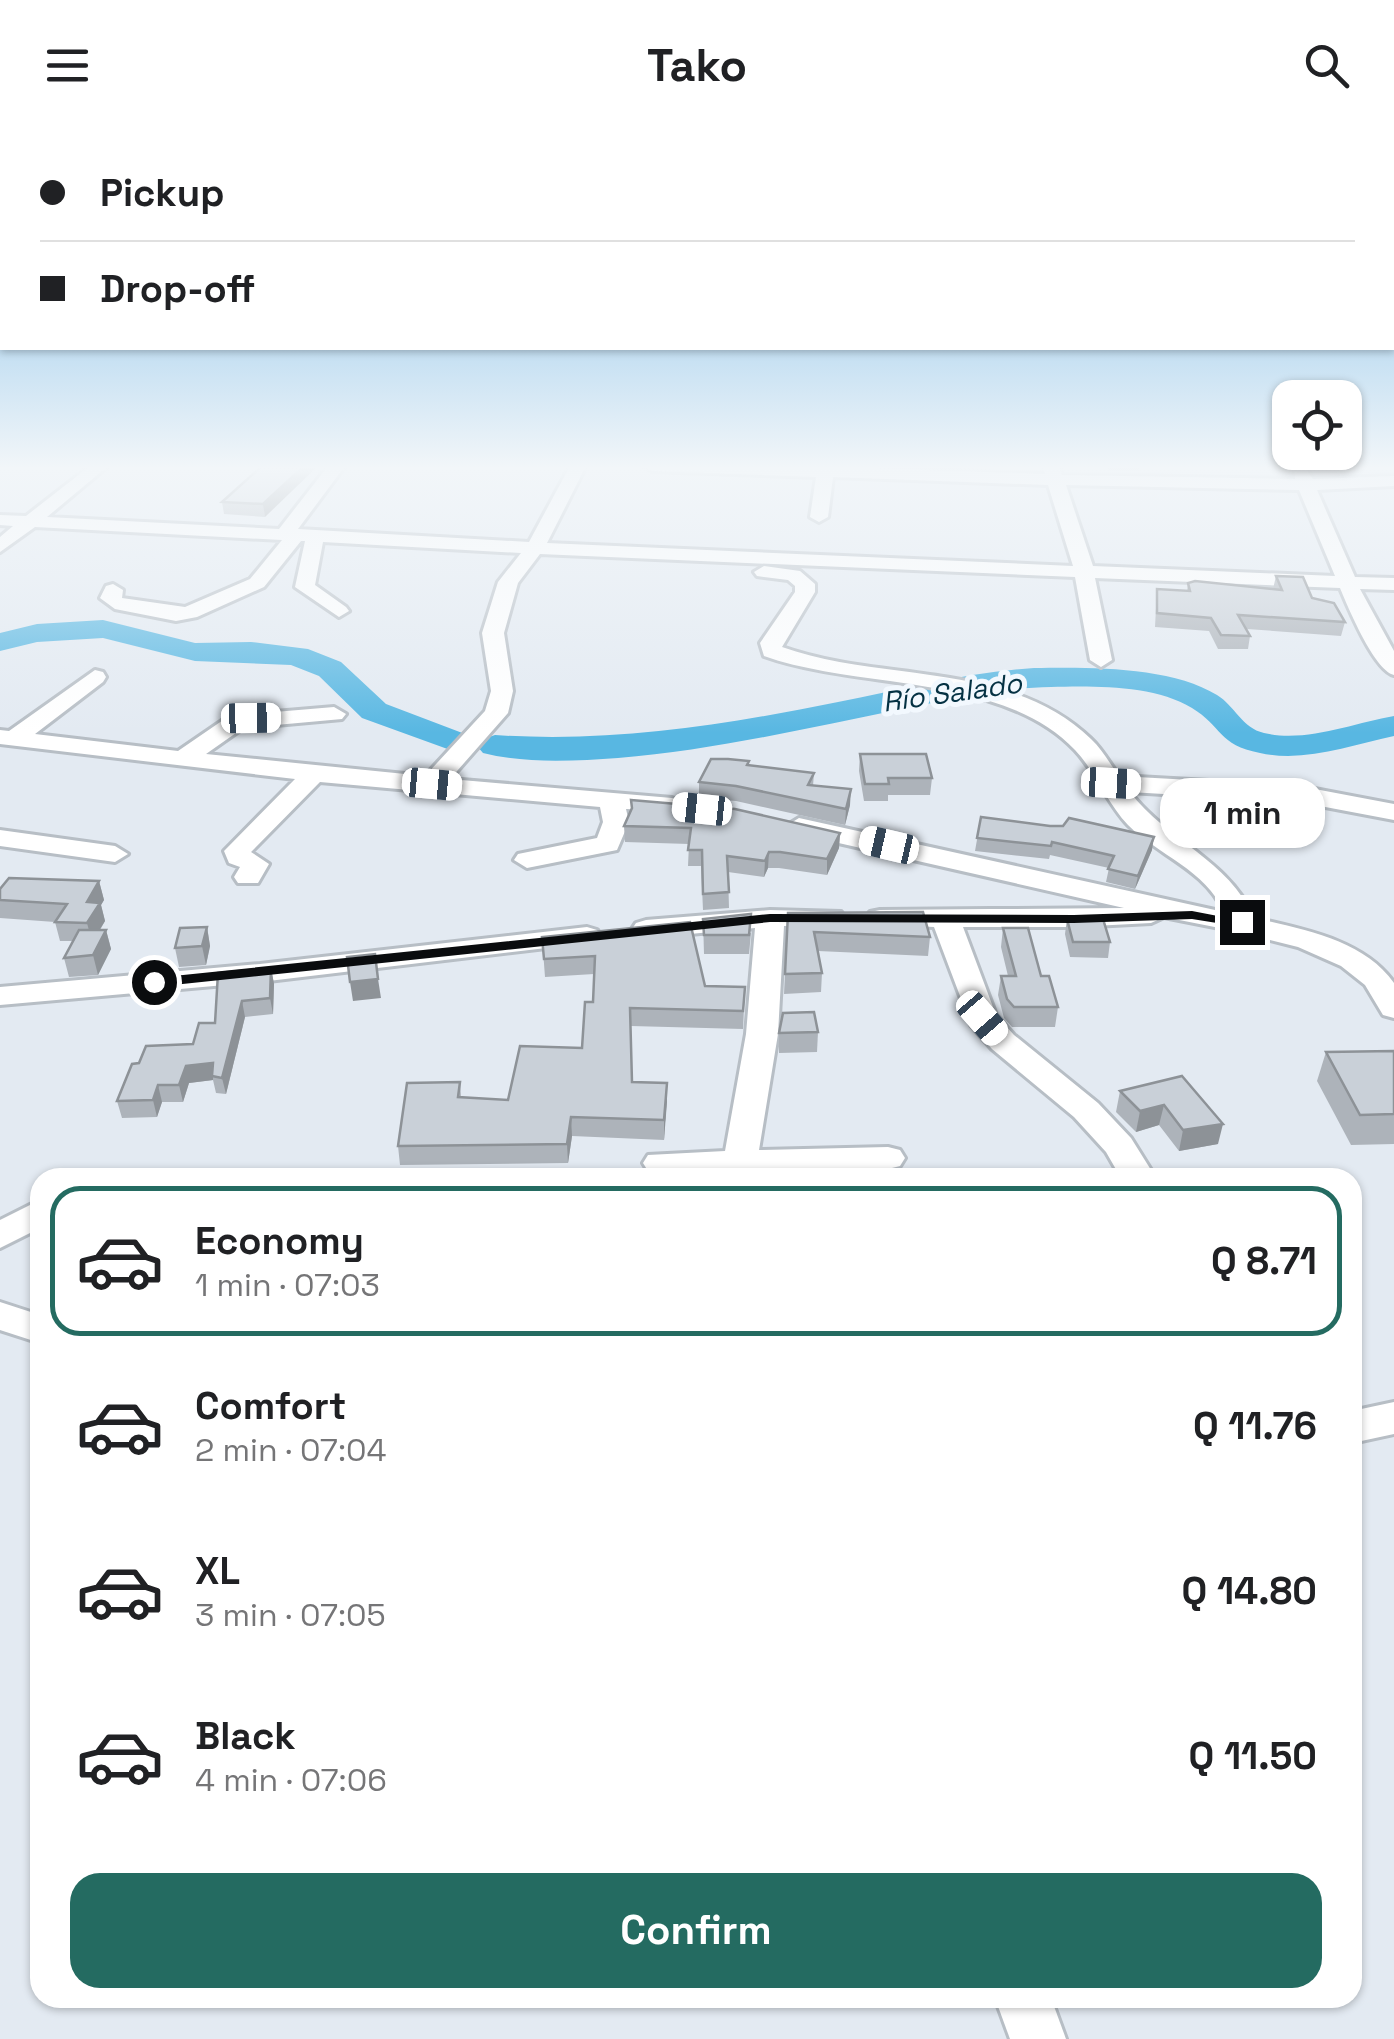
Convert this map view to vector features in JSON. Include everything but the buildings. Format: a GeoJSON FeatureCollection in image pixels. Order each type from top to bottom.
{"type":"FeatureCollection","features":[{"type":"Feature","properties":{"kind":"street"},"geometry":{"type":"LineString","coordinates":[[113,590],[110,598],[115,602],[176,615],[190,613],[256,583],[281,555]]}},
{"type":"Feature","properties":{"kind":"street"},"geometry":{"type":"LineString","coordinates":[[310,555],[305,587],[338,612]]}},
{"type":"Feature","properties":{"kind":"street"},"geometry":{"type":"LineString","coordinates":[[432,784],[496,713],[502,691],[493,633],[508,582],[529,555]]}},
{"type":"Feature","properties":{"kind":"street"},"geometry":{"type":"LineString","coordinates":[[658,555],[803,578],[805,592],[770,643],[772,651],[785,658],[949,684],[990,692],[1022,704],[1083,744],[1137,819],[1205,869],[1232,902],[1242,922]]}},
{"type":"Feature","properties":{"kind":"street"},"geometry":{"type":"LineString","coordinates":[[659,555],[1394,584]]}},
{"type":"Feature","properties":{"kind":"street"},"geometry":{"type":"LineString","coordinates":[[1079,555],[1101,660]]}},
{"type":"Feature","properties":{"kind":"street"},"geometry":{"type":"LineString","coordinates":[[1337,555],[1360,614],[1394,668]]}},
{"type":"Feature","properties":{"kind":"street"},"geometry":{"type":"LineString","coordinates":[[7,738],[95,677]]}},
{"type":"Feature","properties":{"kind":"street"},"geometry":{"type":"LineString","coordinates":[[181,760],[238,721],[334,714]]}},
{"type":"Feature","properties":{"kind":"street"},"geometry":{"type":"LineString","coordinates":[[7,738],[314,774],[702,809]]}},
{"type":"Feature","properties":{"kind":"street"},"geometry":{"type":"LineString","coordinates":[[248,877],[256,864],[238,857],[237,851],[314,774]]}},
{"type":"Feature","properties":{"kind":"street"},"geometry":{"type":"LineString","coordinates":[[1111,783],[1299,794],[1394,812]]}},
{"type":"Feature","properties":{"kind":"street"},"geometry":{"type":"LineString","coordinates":[[527,860],[608,844],[616,822],[611,800]]}},
{"type":"Feature","properties":{"kind":"street"},"geometry":{"type":"LineString","coordinates":[[768,820],[1135,908],[1242,922],[1345,957],[1370,972],[1394,1009]]}},
{"type":"Feature","properties":{"kind":"street"},"geometry":{"type":"LineString","coordinates":[[0,838],[115,854]]}},
{"type":"Feature","properties":{"kind":"street"},"geometry":{"type":"LineString","coordinates":[[0,996],[260,973],[770,918],[945,918],[1135,908]]}},
{"type":"Feature","properties":{"kind":"street"},"geometry":{"type":"LineString","coordinates":[[740,1163],[762,1034],[770,918]]}},
{"type":"Feature","properties":{"kind":"street"},"geometry":{"type":"LineString","coordinates":[[945,918],[982,1018],[1003,1042],[1086,1110],[1120,1146],[1133,1168]]}},
{"type":"Feature","properties":{"kind":"street"},"geometry":{"type":"LineString","coordinates":[[660,1163],[888,1158]]}},
{"type":"Feature","properties":{"kind":"street"},"geometry":{"type":"LineString","coordinates":[[0,1236],[30,1218]]}},
{"type":"Feature","properties":{"kind":"street"},"geometry":{"type":"LineString","coordinates":[[0,1316],[30,1326]]}},
{"type":"Feature","properties":{"kind":"street"},"geometry":{"type":"LineString","coordinates":[[1362,1425],[1394,1418]]}},
{"type":"Feature","properties":{"kind":"street"},"geometry":{"type":"LineString","coordinates":[[1027,2008],[1038,2039]]}},
{"type":"Feature","properties":{"kind":"waterway","name":"Río Salado"},"geometry":{"type":"LineString","coordinates":[[0,642],[37,633],[103,629],[195,652],[251,651],[297,656],[330,669],[374,711],[453,741]]}},
{"type":"Feature","properties":{"kind":"waterway","name":"Río Salado"},"geometry":{"type":"LineString","coordinates":[[495,746],[595,749],[695,739],[982,683],[1058,677],[1107,679],[1179,691],[1206,702],[1232,730],[1263,744],[1300,745],[1394,726]]}},
{"type":"Feature","properties":{"kind":"route"},"geometry":{"type":"LineString","coordinates":[[154,982],[770,918],[1074,919],[1192,915],[1242,922]]}}]}
